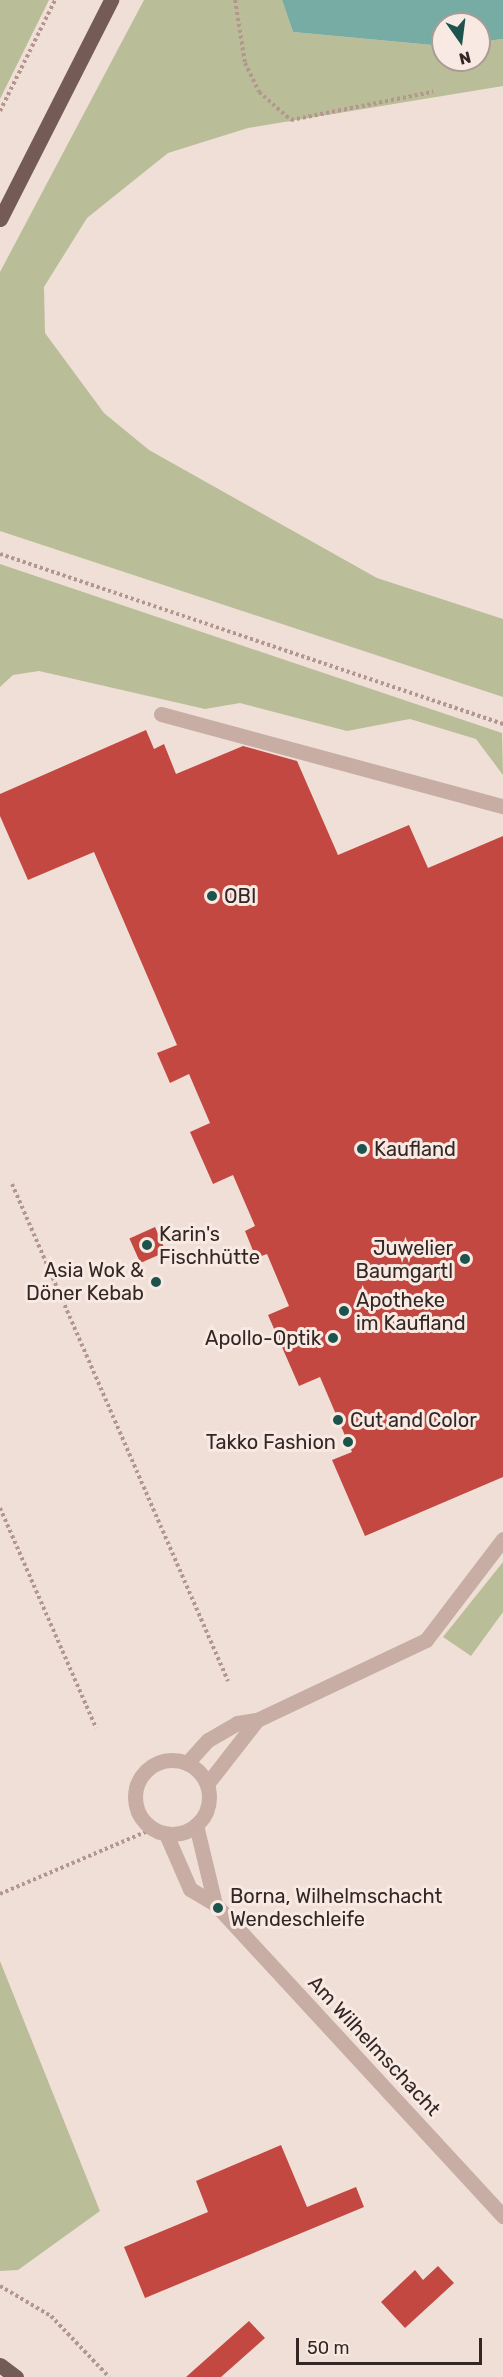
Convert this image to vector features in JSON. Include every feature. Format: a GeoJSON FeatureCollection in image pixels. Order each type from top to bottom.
{"type":"FeatureCollection","features":[{"type":"Feature","properties":{"kind":"main road"},"geometry":{"type":"LineString","coordinates":[[0,219],[111,0]]}},
{"type":"Feature","properties":{"kind":"main road"},"geometry":{"type":"LineString","coordinates":[[0,2365],[16,2377]]}},
{"type":"Feature","properties":{"kind":"street"},"geometry":{"type":"LineString","coordinates":[[161,714],[503,806]]}},
{"type":"Feature","properties":{"kind":"street"},"geometry":{"type":"LineString","coordinates":[[207,1784],[187,1763],[212,1737],[237,1723],[257,1720],[426,1640],[503,1539]]}},
{"type":"Feature","properties":{"kind":"street"},"geometry":{"type":"LineString","coordinates":[[159,1831],[196,1826],[207,1809],[207,1784],[257,1720]]}},
{"type":"Feature","properties":{"kind":"street","name":"Am Wilhelmschacht"},"geometry":{"type":"LineString","coordinates":[[187,1763],[168,1760],[141,1777],[136,1809],[159,1831],[190,1889],[215,1904],[503,2216]]}},
{"type":"Feature","properties":{"kind":"street","name":"Am Wilhelmschacht"},"geometry":{"type":"LineString","coordinates":[[196,1826],[215,1904]]}},
{"type":"Feature","properties":{"kind":"path"},"geometry":{"type":"LineString","coordinates":[[0,111],[55,0]]}},
{"type":"Feature","properties":{"kind":"path"},"geometry":{"type":"LineString","coordinates":[[235,0],[245,63],[260,92],[291,120],[433,92]]}},
{"type":"Feature","properties":{"kind":"path"},"geometry":{"type":"LineString","coordinates":[[0,554],[503,724]]}},
{"type":"Feature","properties":{"kind":"path"},"geometry":{"type":"LineString","coordinates":[[12,1184],[228,1681]]}},
{"type":"Feature","properties":{"kind":"path"},"geometry":{"type":"LineString","coordinates":[[0,1508],[96,1728]]}},
{"type":"Feature","properties":{"kind":"path"},"geometry":{"type":"LineString","coordinates":[[0,1894],[159,1831]]}},
{"type":"Feature","properties":{"kind":"path"},"geometry":{"type":"LineString","coordinates":[[0,2286],[51,2316],[108,2377]]}},
{"type":"Feature","properties":{"kind":"green space"},"geometry":{"type":"Polygon","coordinates":[[[0,0],[49,0],[0,99],[0,0]]]}},
{"type":"Feature","properties":{"kind":"green space"},"geometry":{"type":"Polygon","coordinates":[[[144,0],[282,0],[293,32],[431,45],[431,72],[491,72],[491,40],[503,39],[503,86],[248,128],[168,153],[87,218],[44,287],[45,333],[104,413],[149,450],[377,578],[503,619],[503,697],[0,531],[0,272],[144,0]]]}},
{"type":"Feature","properties":{"kind":"green space"},"geometry":{"type":"Polygon","coordinates":[[[0,564],[502,733],[503,775],[476,739],[410,719],[347,731],[240,703],[205,709],[39,671],[13,675],[0,687],[0,564]]]}},
{"type":"Feature","properties":{"kind":"green space"},"geometry":{"type":"Polygon","coordinates":[[[503,1562],[503,1612],[471,1656],[443,1637],[503,1562]]]}},
{"type":"Feature","properties":{"kind":"green space"},"geometry":{"type":"Polygon","coordinates":[[[0,1961],[100,2211],[18,2270],[0,2271],[0,1961]]]}},
{"type":"Feature","properties":{"kind":"water"},"geometry":{"type":"Polygon","coordinates":[[[282,0],[503,0],[503,39],[491,40],[491,12],[431,12],[431,45],[293,32],[282,0]]]}},
{"type":"Feature","properties":{"kind":"building","name":"Kaufland"},"geometry":{"type":"Polygon","coordinates":[[[146,730],[154,749],[164,744],[176,774],[243,746],[297,761],[338,855],[409,825],[428,868],[503,836],[503,1477],[365,1536],[332,1460],[352,1452],[320,1377],[299,1386],[268,1315],[289,1306],[267,1254],[256,1258],[245,1231],[255,1226],[233,1175],[213,1184],[190,1132],[210,1123],[189,1074],[170,1083],[157,1053],[177,1045],[94,852],[28,880],[0,816],[0,794],[146,730]]]}},
{"type":"Feature","properties":{"kind":"building","name":"Karin's Fischhütte"},"geometry":{"type":"Polygon","coordinates":[[[155,1227],[166,1252],[140,1263],[129,1238],[155,1227]]]}},
{"type":"Feature","properties":{"kind":"building"},"geometry":{"type":"Polygon","coordinates":[[[281,2145],[307,2207],[356,2187],[364,2207],[145,2298],[124,2247],[208,2212],[196,2181],[281,2145]]]}},
{"type":"Feature","properties":{"kind":"building"},"geometry":{"type":"Polygon","coordinates":[[[438,2266],[454,2283],[405,2328],[381,2302],[415,2270],[423,2280],[438,2266]]]}},
{"type":"Feature","properties":{"kind":"building"},"geometry":{"type":"Polygon","coordinates":[[[249,2321],[265,2338],[221,2377],[186,2377],[249,2321]]]}},
{"type":"Feature","properties":{"kind":"place","name":"OBI"},"geometry":{"type":"Point","coordinates":[212,896]}},
{"type":"Feature","properties":{"kind":"place","name":"Kaufland"},"geometry":{"type":"Point","coordinates":[362,1149]}},
{"type":"Feature","properties":{"kind":"place","name":"Karin's Fischhütte"},"geometry":{"type":"Point","coordinates":[147,1245]}},
{"type":"Feature","properties":{"kind":"place","name":"Juwelier Baumgartl"},"geometry":{"type":"Point","coordinates":[465,1259]}},
{"type":"Feature","properties":{"kind":"place","name":"Asia Wok & Döner Kebab"},"geometry":{"type":"Point","coordinates":[156,1282]}},
{"type":"Feature","properties":{"kind":"place","name":"Apotheke im Kaufland"},"geometry":{"type":"Point","coordinates":[344,1311]}},
{"type":"Feature","properties":{"kind":"place","name":"Apollo-Optik"},"geometry":{"type":"Point","coordinates":[333,1338]}},
{"type":"Feature","properties":{"kind":"place","name":"Cut and Color"},"geometry":{"type":"Point","coordinates":[338,1420]}},
{"type":"Feature","properties":{"kind":"place","name":"Takko Fashion"},"geometry":{"type":"Point","coordinates":[348,1442]}},
{"type":"Feature","properties":{"kind":"place","name":"Borna, Wilhelmschacht Wendeschleife"},"geometry":{"type":"Point","coordinates":[218,1908]}}]}
